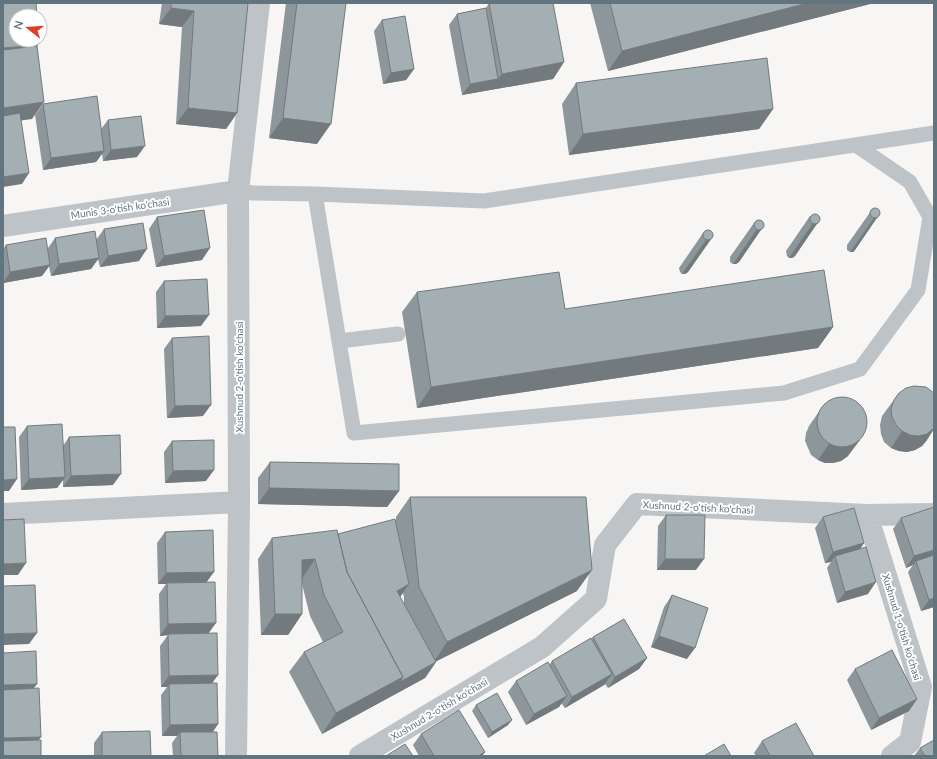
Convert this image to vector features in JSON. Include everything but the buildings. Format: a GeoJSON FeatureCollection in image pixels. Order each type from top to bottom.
{"type":"FeatureCollection","features":[{"type":"Feature","properties":{"kind":"street","name":"Xushnud 2-o'tish ko'chasi"},"geometry":{"type":"LineString","coordinates":[[242,755],[239,502],[238,191],[259,3]]}},
{"type":"Feature","properties":{"kind":"street","name":"Munis 3-o'tish ko'chasi"},"geometry":{"type":"LineString","coordinates":[[3,226],[238,191]]}},
{"type":"Feature","properties":{"kind":"street"},"geometry":{"type":"LineString","coordinates":[[3,514],[239,502]]}},
{"type":"Feature","properties":{"kind":"street","name":"Xushnud 2-o'tish ko'chasi"},"geometry":{"type":"LineString","coordinates":[[360,756],[542,647],[596,599],[605,545],[638,504],[867,515],[934,514]]}},
{"type":"Feature","properties":{"kind":"street","name":"Xushnud 1-o'tish ko'chasi"},"geometry":{"type":"LineString","coordinates":[[867,515],[920,687],[910,742],[892,756]]}},
{"type":"Feature","properties":{"kind":"lane"},"geometry":{"type":"LineString","coordinates":[[238,191],[253,193],[484,201],[934,133]]}},
{"type":"Feature","properties":{"kind":"lane"},"geometry":{"type":"LineString","coordinates":[[315,194],[354,433],[784,393],[860,369],[918,290],[930,217],[910,182],[856,145]]}},
{"type":"Feature","properties":{"kind":"lane"},"geometry":{"type":"LineString","coordinates":[[339,341],[398,334]]}}]}
